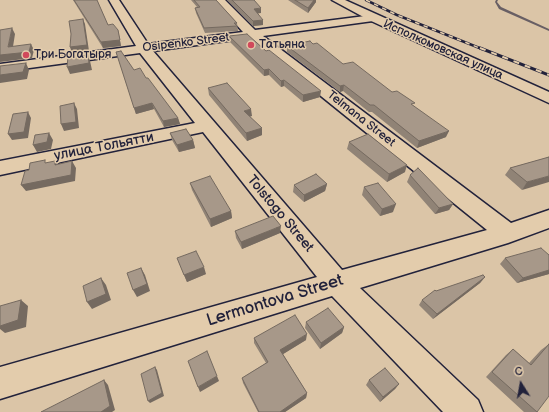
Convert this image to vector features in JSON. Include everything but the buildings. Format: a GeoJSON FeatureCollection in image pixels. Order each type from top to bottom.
{"type":"FeatureCollection","features":[{"type":"Feature","properties":{"kind":"street","name":"Tolstogo Street"},"geometry":{"type":"LineString","coordinates":[[114,0],[144,49],[337,283],[466,412]]}},
{"type":"Feature","properties":{"kind":"street","name":"Telmana Street"},"geometry":{"type":"LineString","coordinates":[[219,0],[253,34],[508,234]]}},
{"type":"Feature","properties":{"kind":"street","name":"Исполкомовская улица"},"geometry":{"type":"LineString","coordinates":[[337,0],[373,18],[549,98]]}},
{"type":"Feature","properties":{"kind":"street","name":"Osipenko Street"},"geometry":{"type":"LineString","coordinates":[[0,68],[373,18]]}},
{"type":"Feature","properties":{"kind":"street","name":"улица Тольятти"},"geometry":{"type":"LineString","coordinates":[[0,168],[207,126]]}},
{"type":"Feature","properties":{"kind":"street","name":"Lermontova Street"},"geometry":{"type":"LineString","coordinates":[[0,383],[508,234],[549,219]]}},
{"type":"Feature","properties":{"kind":"waterway"},"geometry":{"type":"LineString","coordinates":[[497,0],[496,2],[500,8],[549,30]]}},
{"type":"Feature","properties":{"kind":"railway"},"geometry":{"type":"LineString","coordinates":[[366,0],[397,15],[482,49]]}},
{"type":"Feature","properties":{"kind":"railway"},"geometry":{"type":"LineString","coordinates":[[480,48],[549,75]]}},
{"type":"Feature","properties":{"kind":"place","name":"Татьяна"},"geometry":{"type":"Point","coordinates":[251,45]}},
{"type":"Feature","properties":{"kind":"place","name":"Три Богатыря"},"geometry":{"type":"Point","coordinates":[26,55]}}]}
